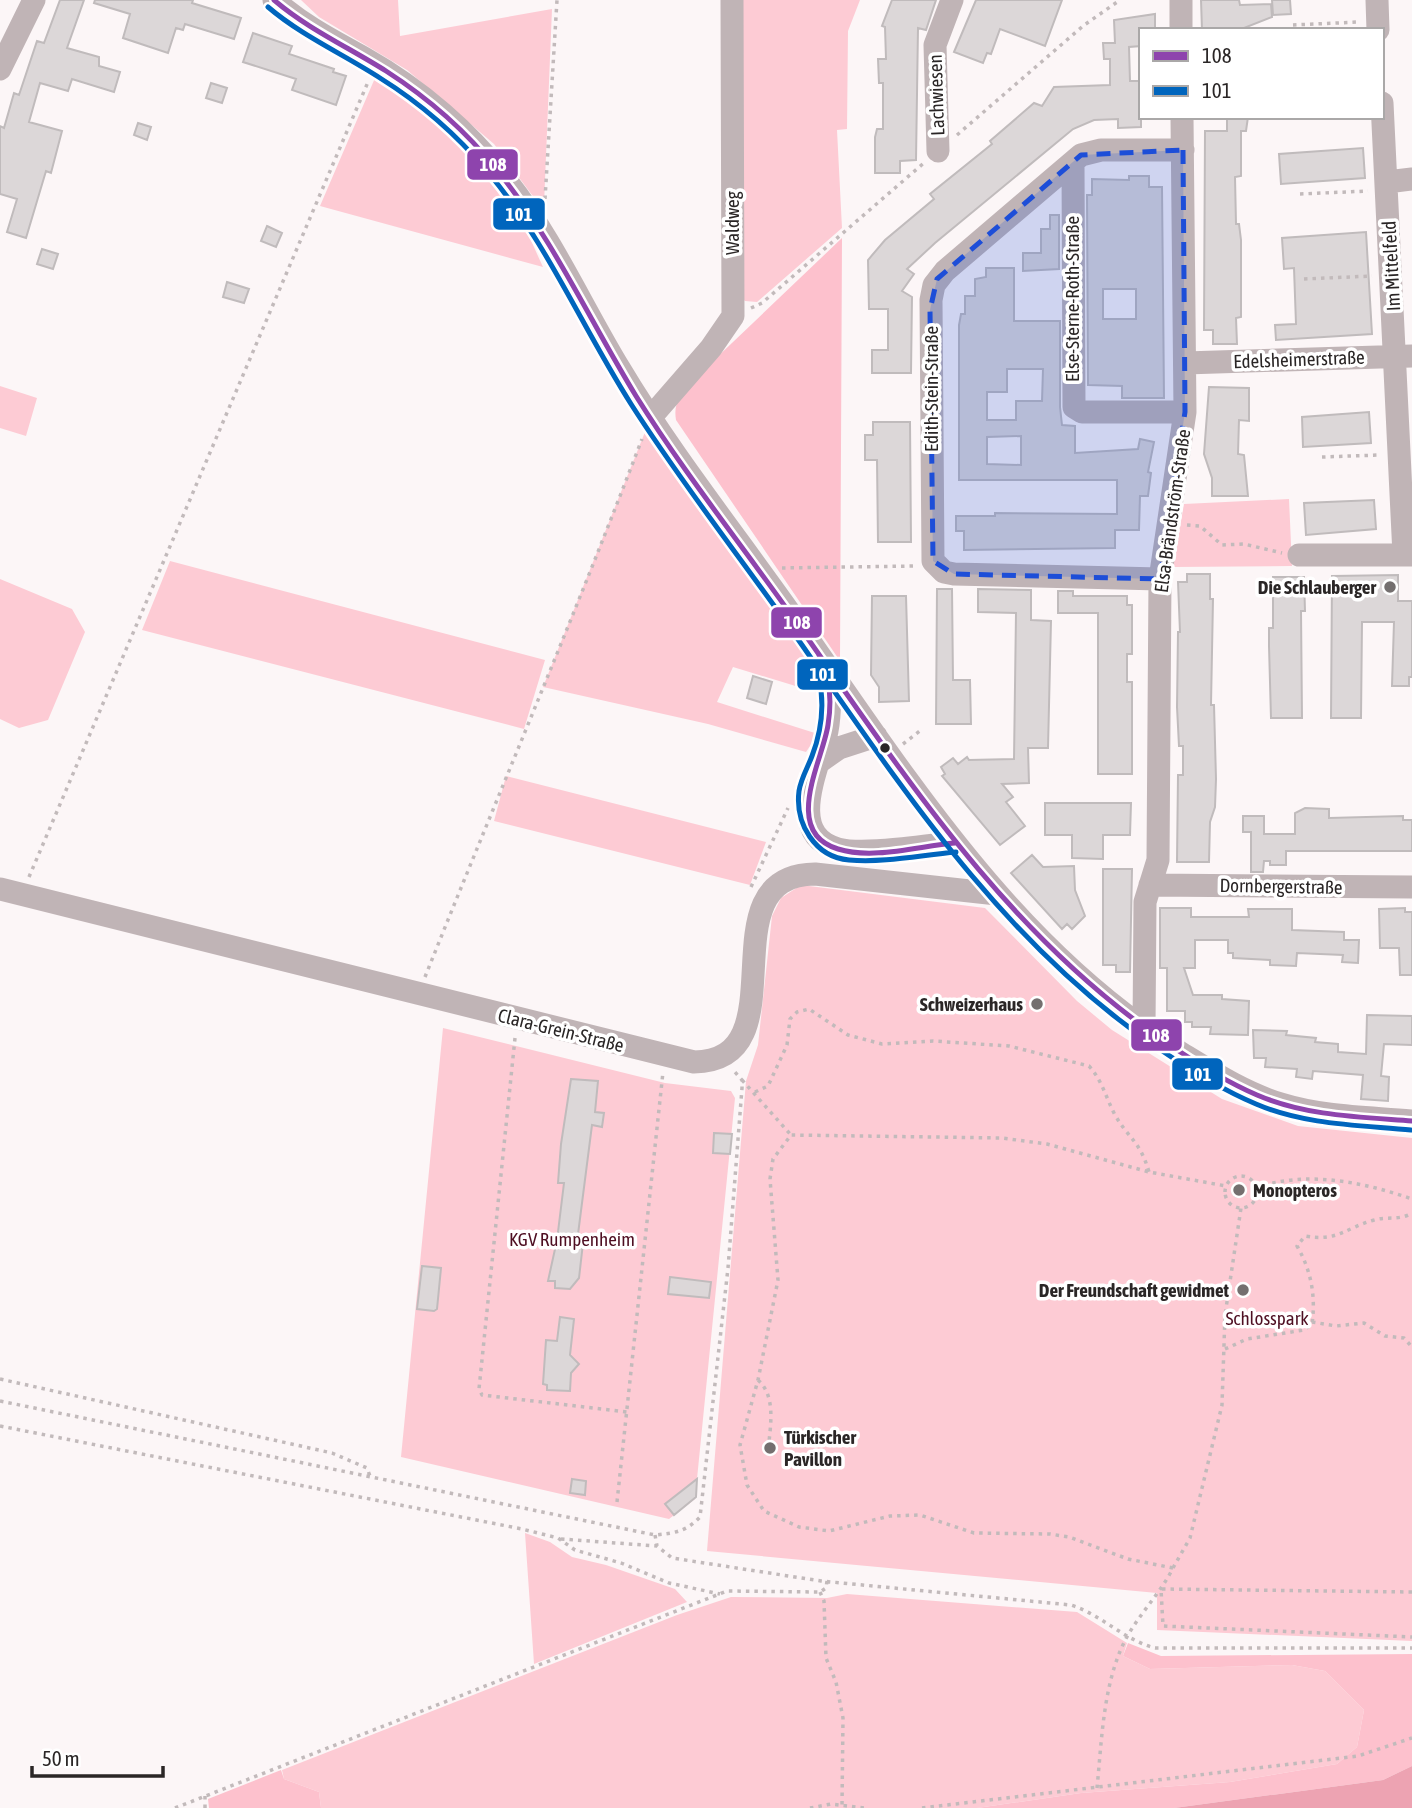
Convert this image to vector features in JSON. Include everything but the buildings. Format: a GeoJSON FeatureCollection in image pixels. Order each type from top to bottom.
{"type":"FeatureCollection","features":[{"type":"Feature","properties":{"kind":"street"},"geometry":{"type":"LineString","coordinates":[[0,69],[34,0]]}},
{"type":"Feature","properties":{"kind":"street"},"geometry":{"type":"LineString","coordinates":[[274,0],[298,19],[375,66],[433,106],[475,145],[507,181],[651,417],[876,737],[955,843],[997,894],[1073,972],[1144,1029],[1204,1067],[1274,1102],[1331,1114],[1412,1121]]}},
{"type":"Feature","properties":{"kind":"street","name":"Waldweg"},"geometry":{"type":"LineString","coordinates":[[651,417],[711,348],[733,316],[732,0]]}},
{"type":"Feature","properties":{"kind":"street","name":"Lachwiesen"},"geometry":{"type":"LineString","coordinates":[[938,151],[935,45],[952,0]]}},
{"type":"Feature","properties":{"kind":"street"},"geometry":{"type":"LineString","coordinates":[[1181,0],[1181,28]]}},
{"type":"Feature","properties":{"kind":"street","name":"Elsa-Brändström-Straße"},"geometry":{"type":"LineString","coordinates":[[1144,1029],[1145,902],[1158,860],[1160,579],[1185,412],[1182,119]]}},
{"type":"Feature","properties":{"kind":"street","name":"Im Mittelfeld"},"geometry":{"type":"LineString","coordinates":[[1383,119],[1391,275],[1404,356],[1400,454],[1408,555]]}},
{"type":"Feature","properties":{"kind":"street","name":"Edith-Stein-Straße"},"geometry":{"type":"LineString","coordinates":[[937,566],[932,552],[930,310],[934,285],[945,271],[1086,153],[1101,150],[1183,150]]}},
{"type":"Feature","properties":{"kind":"street","name":"Else-Sterne-Roth-Straße"},"geometry":{"type":"LineString","coordinates":[[1073,163],[1074,407],[1082,412],[1185,412]]}},
{"type":"Feature","properties":{"kind":"street"},"geometry":{"type":"LineString","coordinates":[[1387,186],[1412,179]]}},
{"type":"Feature","properties":{"kind":"street","name":"Edelsheimerstraße"},"geometry":{"type":"LineString","coordinates":[[1185,363],[1404,356]]}},
{"type":"Feature","properties":{"kind":"street"},"geometry":{"type":"LineString","coordinates":[[1299,555],[1408,555]]}},
{"type":"Feature","properties":{"kind":"street"},"geometry":{"type":"LineString","coordinates":[[937,566],[954,574],[1160,579]]}},
{"type":"Feature","properties":{"kind":"street"},"geometry":{"type":"LineString","coordinates":[[827,665],[830,704],[819,762],[809,788],[808,807],[818,834],[832,846],[852,851],[955,843]]}},
{"type":"Feature","properties":{"kind":"street"},"geometry":{"type":"LineString","coordinates":[[819,762],[839,748],[876,737]]}},
{"type":"Feature","properties":{"kind":"street"},"geometry":{"type":"LineString","coordinates":[[731,1052],[741,1041],[746,1027],[763,904],[781,881],[794,876],[816,874],[997,894]]}},
{"type":"Feature","properties":{"kind":"street","name":"Dornbergerstraße"},"geometry":{"type":"LineString","coordinates":[[1150,884],[1412,887]]}},
{"type":"Feature","properties":{"kind":"street","name":"Clara-Grein-Straße"},"geometry":{"type":"LineString","coordinates":[[11,892],[665,1057],[705,1062],[731,1052]]}},
{"type":"Feature","properties":{"kind":"path"},"geometry":{"type":"LineString","coordinates":[[534,222],[544,213],[557,0]]}},
{"type":"Feature","properties":{"kind":"path"},"geometry":{"type":"LineString","coordinates":[[1293,25],[1378,17]]}},
{"type":"Feature","properties":{"kind":"path"},"geometry":{"type":"LineString","coordinates":[[11,892],[375,66]]}},
{"type":"Feature","properties":{"kind":"path"},"geometry":{"type":"LineString","coordinates":[[1300,194],[1387,186]]}},
{"type":"Feature","properties":{"kind":"path"},"geometry":{"type":"LineString","coordinates":[[1304,279],[1391,275]]}},
{"type":"Feature","properties":{"kind":"path"},"geometry":{"type":"LineString","coordinates":[[418,995],[533,707],[561,651],[651,417]]}},
{"type":"Feature","properties":{"kind":"path"},"geometry":{"type":"LineString","coordinates":[[1322,457],[1400,454]]}},
{"type":"Feature","properties":{"kind":"path"},"geometry":{"type":"LineString","coordinates":[[1168,524],[1200,526],[1222,545],[1254,545],[1284,553],[1291,561],[1299,555]]}},
{"type":"Feature","properties":{"kind":"path"},"geometry":{"type":"LineString","coordinates":[[759,568],[937,566]]}},
{"type":"Feature","properties":{"kind":"path"},"geometry":{"type":"LineString","coordinates":[[755,1092],[768,1086],[787,1045],[790,1019],[797,1012],[808,1009],[848,1035],[882,1044],[933,1041],[1027,1049],[1089,1066],[1098,1076],[1116,1117],[1135,1139],[1149,1172]]}},
{"type":"Feature","properties":{"kind":"path"},"geometry":{"type":"LineString","coordinates":[[517,1019],[479,1389],[482,1395],[626,1412]]}},
{"type":"Feature","properties":{"kind":"path"},"geometry":{"type":"LineString","coordinates":[[731,1052],[733,1070],[791,1135],[1002,1138],[1046,1144],[1149,1172],[1226,1186]]}},
{"type":"Feature","properties":{"kind":"path"},"geometry":{"type":"LineString","coordinates":[[617,1502],[665,1057]]}},
{"type":"Feature","properties":{"kind":"path"},"geometry":{"type":"LineString","coordinates":[[0,1401],[655,1535],[679,1532],[690,1527],[700,1517],[728,1268],[742,1080]]}},
{"type":"Feature","properties":{"kind":"path"},"geometry":{"type":"LineString","coordinates":[[791,1135],[773,1159],[771,1169],[778,1280],[758,1380],[741,1436],[742,1473],[764,1511],[799,1527],[830,1531],[890,1516],[920,1515],[974,1534],[1033,1533],[1069,1537],[1128,1559],[1173,1567]]}},
{"type":"Feature","properties":{"kind":"path"},"geometry":{"type":"LineString","coordinates":[[1226,1186],[1234,1178],[1242,1176],[1249,1178],[1256,1188],[1253,1202],[1241,1208]]}},
{"type":"Feature","properties":{"kind":"path"},"geometry":{"type":"LineString","coordinates":[[1256,1188],[1284,1180],[1311,1178],[1412,1199]]}},
{"type":"Feature","properties":{"kind":"path"},"geometry":{"type":"LineString","coordinates":[[1226,1186],[1228,1202],[1241,1208]]}},
{"type":"Feature","properties":{"kind":"path"},"geometry":{"type":"LineString","coordinates":[[1097,1788],[1105,1712],[1119,1656],[1128,1636],[1184,1552],[1205,1478],[1222,1405],[1229,1284],[1241,1208]]}},
{"type":"Feature","properties":{"kind":"path"},"geometry":{"type":"LineString","coordinates":[[1225,1350],[1247,1339],[1304,1330],[1312,1322],[1309,1266],[1297,1246],[1305,1236],[1330,1239],[1374,1220],[1390,1221],[1412,1213]]}},
{"type":"Feature","properties":{"kind":"path"},"geometry":{"type":"LineString","coordinates":[[1312,1322],[1336,1326],[1364,1324],[1385,1336],[1399,1335],[1412,1347]]}},
{"type":"Feature","properties":{"kind":"path"},"geometry":{"type":"LineString","coordinates":[[0,1379],[332,1453],[367,1468],[370,1476]]}},
{"type":"Feature","properties":{"kind":"path"},"geometry":{"type":"LineString","coordinates":[[758,1380],[765,1386],[770,1405],[769,1442]]}},
{"type":"Feature","properties":{"kind":"path"},"geometry":{"type":"LineString","coordinates":[[0,1426],[558,1538],[657,1546],[673,1558],[827,1581],[1071,1605],[1093,1613],[1141,1644],[1169,1649],[1307,1646],[1412,1648]]}},
{"type":"Feature","properties":{"kind":"path"},"geometry":{"type":"LineString","coordinates":[[655,1535],[657,1546]]}},
{"type":"Feature","properties":{"kind":"path"},"geometry":{"type":"LineString","coordinates":[[558,1538],[575,1550],[621,1563],[669,1583],[720,1594]]}},
{"type":"Feature","properties":{"kind":"path"},"geometry":{"type":"LineString","coordinates":[[175,1808],[720,1594],[741,1590],[820,1592],[826,1588],[827,1581]]}},
{"type":"Feature","properties":{"kind":"path"},"geometry":{"type":"LineString","coordinates":[[1161,1589],[1412,1591]]}},
{"type":"Feature","properties":{"kind":"path"},"geometry":{"type":"LineString","coordinates":[[1161,1589],[1163,1626],[1412,1637]]}},
{"type":"Feature","properties":{"kind":"path"},"geometry":{"type":"LineString","coordinates":[[820,1592],[824,1601],[826,1658],[836,1682],[843,1718],[842,1806]]}},
{"type":"Feature","properties":{"kind":"path"},"geometry":{"type":"LineString","coordinates":[[922,1808],[1097,1788],[1220,1770],[1358,1756],[1412,1738]]}},
{"type":"Feature","properties":{"kind":"path"},"geometry":{"type":"LineString","coordinates":[[205,1796],[205,1808]]}},
{"type":"Feature","properties":{"kind":"path"},"geometry":{"type":"LineString","coordinates":[[810,1808],[864,1808]]}},
{"type":"Feature","properties":{"kind":"highlighted area"},"geometry":{"type":"Polygon","coordinates":[[[1183,150],[1185,412],[1160,579],[954,574],[933,561],[930,310],[937,279],[1081,155],[1183,150]]]}},
{"type":"Feature","properties":{"kind":"green space"},"geometry":{"type":"Polygon","coordinates":[[[301,0],[398,0],[400,36],[552,9],[544,205],[535,199],[494,144],[407,70],[319,17],[301,0]]]}},
{"type":"Feature","properties":{"kind":"green space"},"geometry":{"type":"Polygon","coordinates":[[[738,0],[860,0],[848,31],[847,129],[837,130],[842,228],[757,302],[745,301],[736,292],[738,0]]]}},
{"type":"Feature","properties":{"kind":"green space"},"geometry":{"type":"Polygon","coordinates":[[[375,78],[434,121],[486,170],[515,209],[543,267],[320,206],[375,78]]]}},
{"type":"Feature","properties":{"kind":"green space"},"geometry":{"type":"Polygon","coordinates":[[[0,386],[37,398],[26,436],[0,428],[0,386]]]}},
{"type":"Feature","properties":{"kind":"green space"},"geometry":{"type":"Polygon","coordinates":[[[647,427],[818,668],[825,695],[733,667],[717,702],[818,734],[806,752],[708,724],[543,687],[647,427]]]}},
{"type":"Feature","properties":{"kind":"green space"},"geometry":{"type":"Polygon","coordinates":[[[1289,499],[1292,566],[1173,567],[1184,504],[1289,499]]]}},
{"type":"Feature","properties":{"kind":"green space"},"geometry":{"type":"Polygon","coordinates":[[[170,561],[545,660],[524,729],[142,630],[170,561]]]}},
{"type":"Feature","properties":{"kind":"green space"},"geometry":{"type":"Polygon","coordinates":[[[0,579],[72,609],[85,632],[48,720],[19,728],[0,719],[0,579]]]}},
{"type":"Feature","properties":{"kind":"green space"},"geometry":{"type":"Polygon","coordinates":[[[506,776],[766,842],[750,885],[494,821],[506,776]]]}},
{"type":"Feature","properties":{"kind":"green space","name":"Schlosspark"},"geometry":{"type":"Polygon","coordinates":[[[801,885],[985,908],[1077,1001],[1112,1030],[1222,1099],[1298,1126],[1412,1138],[1412,1641],[1157,1630],[1157,1593],[707,1551],[746,1081],[758,1045],[772,916],[781,898],[801,885]]]}},
{"type":"Feature","properties":{"kind":"green space","name":"KGV Rumpenheim"},"geometry":{"type":"Polygon","coordinates":[[[443,1028],[665,1083],[731,1091],[735,1098],[695,1499],[669,1519],[401,1457],[443,1028]]]}},
{"type":"Feature","properties":{"kind":"green space"},"geometry":{"type":"Polygon","coordinates":[[[525,1533],[550,1542],[572,1557],[606,1565],[675,1589],[687,1602],[534,1664],[525,1533]]]}},
{"type":"Feature","properties":{"kind":"green space"},"geometry":{"type":"Polygon","coordinates":[[[847,1594],[1077,1612],[1127,1643],[1123,1656],[1150,1669],[1292,1665],[1325,1671],[1364,1710],[1357,1747],[1337,1764],[1230,1782],[1081,1793],[977,1808],[321,1808],[319,1792],[284,1779],[282,1770],[677,1615],[731,1597],[827,1598],[847,1594]]]}},
{"type":"Feature","properties":{"kind":"shaded area"},"geometry":{"type":"Polygon","coordinates":[[[842,238],[840,661],[676,420],[675,414],[679,399],[691,382],[842,238]]]}},
{"type":"Feature","properties":{"kind":"shaded area"},"geometry":{"type":"Polygon","coordinates":[[[1128,1643],[1161,1656],[1412,1654],[1412,1766],[1383,1780],[1174,1808],[977,1808],[1081,1793],[1230,1782],[1337,1764],[1357,1747],[1364,1710],[1325,1671],[1292,1665],[1150,1669],[1123,1656],[1128,1643]]]}},
{"type":"Feature","properties":{"kind":"shaded area"},"geometry":{"type":"Polygon","coordinates":[[[1412,1766],[1412,1808],[1174,1808],[1383,1780],[1412,1766]]]}},
{"type":"Feature","properties":{"kind":"shaded area"},"geometry":{"type":"Polygon","coordinates":[[[281,1770],[284,1779],[319,1792],[321,1808],[209,1808],[208,1799],[281,1770]]]}},
{"type":"Feature","properties":{"kind":"transit line","name":"108"},"geometry":{"type":"LineString","coordinates":[[274,0],[301,20],[417,92],[446,116],[497,170],[536,224],[636,396],[695,484],[920,796],[1008,903],[1056,953],[1108,999],[1164,1041],[1245,1089],[1276,1102],[1314,1111],[1412,1121]]}},
{"type":"Feature","properties":{"kind":"transit line","name":"101"},"geometry":{"type":"LineString","coordinates":[[268,7],[295,27],[409,98],[451,132],[487,171],[528,226],[613,375],[691,492],[914,803],[1001,909],[1049,959],[1100,1004],[1155,1046],[1204,1078],[1243,1098],[1275,1111],[1313,1120],[1411,1130]]}},
{"type":"Feature","properties":{"kind":"transit line","name":"108"},"geometry":{"type":"LineString","coordinates":[[818,653],[828,679],[830,706],[808,812],[812,827],[821,840],[838,849],[866,853],[955,843]]}},
{"type":"Feature","properties":{"kind":"transit line","name":"101"},"geometry":{"type":"LineString","coordinates":[[810,657],[819,680],[822,706],[816,744],[799,791],[800,815],[810,837],[826,853],[849,860],[889,860],[956,852]]}},
{"type":"Feature","properties":{"kind":"place","name":"Die Schlauberger"},"geometry":{"type":"Point","coordinates":[1390,587]}},
{"type":"Feature","properties":{"kind":"place","name":"Schweizerhaus"},"geometry":{"type":"Point","coordinates":[1037,1004]}},
{"type":"Feature","properties":{"kind":"place","name":"Monopteros"},"geometry":{"type":"Point","coordinates":[1239,1190]}},
{"type":"Feature","properties":{"kind":"place","name":"Der Freundschaft gewidmet"},"geometry":{"type":"Point","coordinates":[1243,1290]}},
{"type":"Feature","properties":{"kind":"place","name":"Türkischer Pavillon"},"geometry":{"type":"Point","coordinates":[770,1448]}}]}
